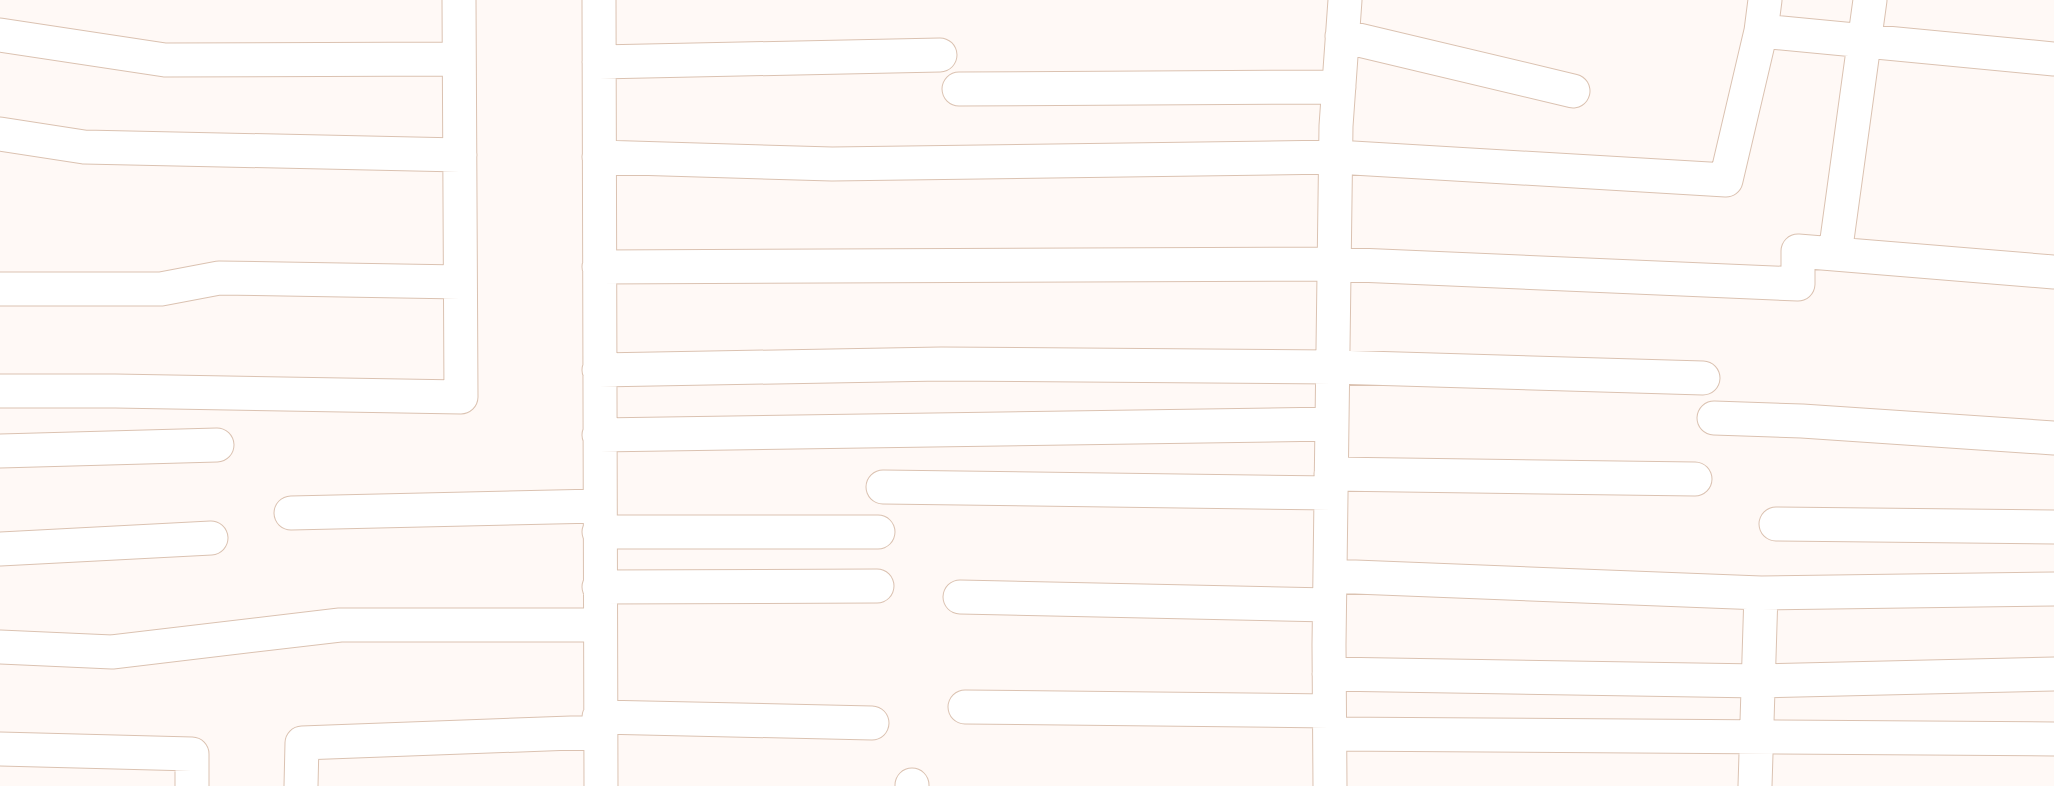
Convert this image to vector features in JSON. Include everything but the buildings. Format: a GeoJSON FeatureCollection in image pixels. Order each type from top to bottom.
{"type":"FeatureCollection","features":[{"type":"Feature","properties":{"kind":"street"},"geometry":{"type":"LineString","coordinates":[[0,391],[461,397],[459,0]]}},
{"type":"Feature","properties":{"kind":"street"},"geometry":{"type":"LineString","coordinates":[[599,0],[599,724],[601,786]]}},
{"type":"Feature","properties":{"kind":"street"},"geometry":{"type":"LineString","coordinates":[[1330,786],[1329,591],[1336,157],[1345,0]]}},
{"type":"Feature","properties":{"kind":"street"},"geometry":{"type":"LineString","coordinates":[[1835,254],[1870,0]]}},
{"type":"Feature","properties":{"kind":"street"},"geometry":{"type":"LineString","coordinates":[[599,157],[832,164],[1336,157],[1726,180],[1763,16],[1863,41],[2054,59]]}},
{"type":"Feature","properties":{"kind":"street"},"geometry":{"type":"LineString","coordinates":[[0,35],[165,60],[459,60]]}},
{"type":"Feature","properties":{"kind":"street"},"geometry":{"type":"LineString","coordinates":[[1342,36],[1573,91]]}},
{"type":"Feature","properties":{"kind":"street"},"geometry":{"type":"LineString","coordinates":[[599,62],[940,55]]}},
{"type":"Feature","properties":{"kind":"street"},"geometry":{"type":"LineString","coordinates":[[959,89],[1339,87]]}},
{"type":"Feature","properties":{"kind":"street"},"geometry":{"type":"LineString","coordinates":[[0,134],[84,147],[460,155]]}},
{"type":"Feature","properties":{"kind":"street"},"geometry":{"type":"LineString","coordinates":[[599,267],[1334,264],[1798,284],[1798,250],[2054,272]]}},
{"type":"Feature","properties":{"kind":"street"},"geometry":{"type":"LineString","coordinates":[[0,289],[161,289],[219,278],[460,282]]}},
{"type":"Feature","properties":{"kind":"street"},"geometry":{"type":"LineString","coordinates":[[599,370],[941,364],[1333,368],[1703,378]]}},
{"type":"Feature","properties":{"kind":"street"},"geometry":{"type":"LineString","coordinates":[[1714,418],[1802,421],[2054,438]]}},
{"type":"Feature","properties":{"kind":"street"},"geometry":{"type":"LineString","coordinates":[[599,435],[1332,424]]}},
{"type":"Feature","properties":{"kind":"street"},"geometry":{"type":"LineString","coordinates":[[0,451],[217,445]]}},
{"type":"Feature","properties":{"kind":"street"},"geometry":{"type":"LineString","coordinates":[[883,488],[1695,479]]}},
{"type":"Feature","properties":{"kind":"street"},"geometry":{"type":"LineString","coordinates":[[291,513],[599,519],[878,532]]}},
{"type":"Feature","properties":{"kind":"street"},"geometry":{"type":"LineString","coordinates":[[1776,524],[2054,527]]}},
{"type":"Feature","properties":{"kind":"street"},"geometry":{"type":"LineString","coordinates":[[0,549],[211,538]]}},
{"type":"Feature","properties":{"kind":"street"},"geometry":{"type":"LineString","coordinates":[[599,587],[877,586]]}},
{"type":"Feature","properties":{"kind":"street"},"geometry":{"type":"LineString","coordinates":[[960,597],[1329,591],[1761,593],[2054,589]]}},
{"type":"Feature","properties":{"kind":"street"},"geometry":{"type":"LineString","coordinates":[[1755,786],[1761,593]]}},
{"type":"Feature","properties":{"kind":"street"},"geometry":{"type":"LineString","coordinates":[[0,647],[112,652],[340,625],[599,625]]}},
{"type":"Feature","properties":{"kind":"street"},"geometry":{"type":"LineString","coordinates":[[1329,674],[1759,681],[2054,674]]}},
{"type":"Feature","properties":{"kind":"street"},"geometry":{"type":"LineString","coordinates":[[965,706],[1329,723],[1757,736],[2054,739]]}},
{"type":"Feature","properties":{"kind":"street"},"geometry":{"type":"LineString","coordinates":[[301,786],[302,743],[599,724],[872,723]]}},
{"type":"Feature","properties":{"kind":"street"},"geometry":{"type":"LineString","coordinates":[[0,749],[192,754],[192,786]]}}]}
